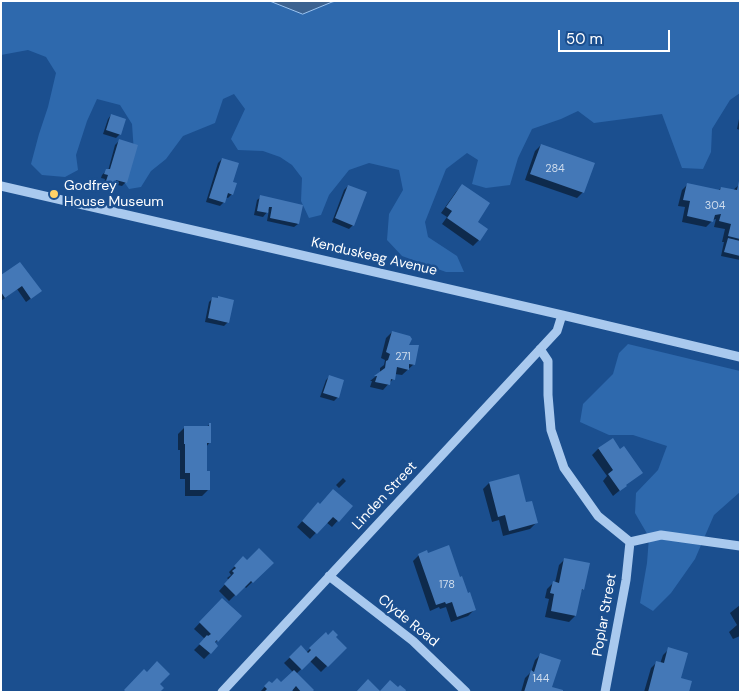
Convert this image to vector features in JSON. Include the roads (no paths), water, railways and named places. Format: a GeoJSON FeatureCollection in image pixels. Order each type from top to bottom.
{"type":"FeatureCollection","features":[{"type":"Feature","properties":{"kind":"street","name":"Kenduskeag Avenue"},"geometry":{"type":"LineString","coordinates":[[1,186],[740,357]]}},
{"type":"Feature","properties":{"kind":"street","name":"Linden Street"},"geometry":{"type":"LineString","coordinates":[[222,692],[557,331],[562,315]]}},
{"type":"Feature","properties":{"kind":"street"},"geometry":{"type":"LineString","coordinates":[[540,349],[548,361],[551,430],[564,468],[598,516],[630,542],[661,535],[740,546]]}},
{"type":"Feature","properties":{"kind":"street","name":"Poplar Street"},"geometry":{"type":"LineString","coordinates":[[605,692],[626,580],[630,542]]}},
{"type":"Feature","properties":{"kind":"street","name":"Clyde Road"},"geometry":{"type":"LineString","coordinates":[[329,576],[413,640],[466,692]]}},
{"type":"Feature","properties":{"kind":"place","name":"Godfrey House Museum"},"geometry":{"type":"Point","coordinates":[54,194]}}]}
